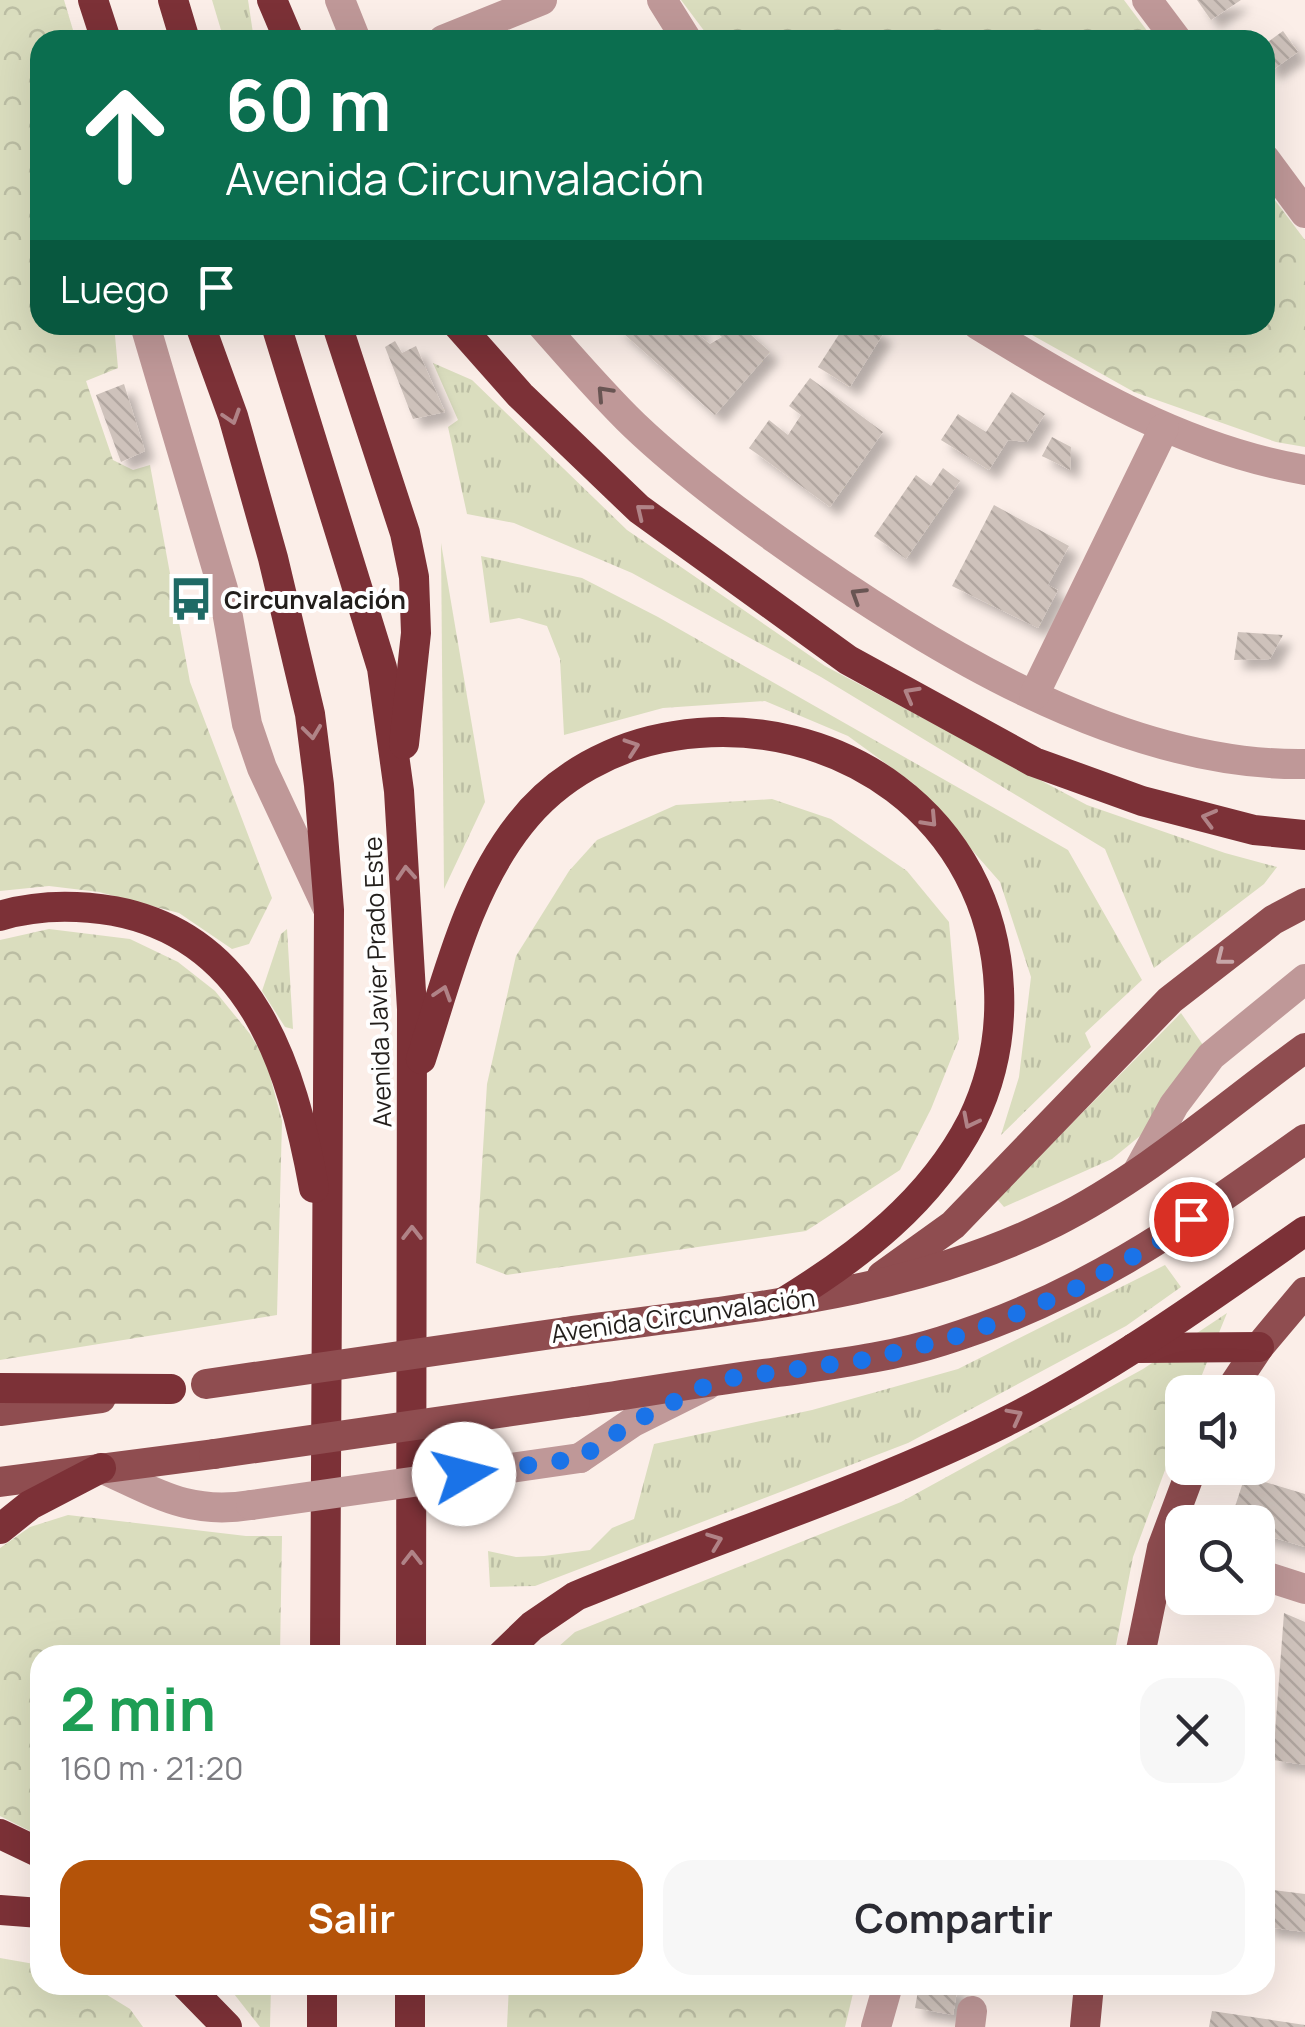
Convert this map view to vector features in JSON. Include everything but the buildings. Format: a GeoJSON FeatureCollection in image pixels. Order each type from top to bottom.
{"type":"FeatureCollection","features":[{"type":"Feature","properties":{"kind":"highway"},"geometry":{"type":"LineString","coordinates":[[94,0],[103,30]]}},
{"type":"Feature","properties":{"kind":"highway"},"geometry":{"type":"LineString","coordinates":[[172,0],[182,30]]}},
{"type":"Feature","properties":{"kind":"highway","name":"Avenida Javier Prado Este"},"geometry":{"type":"LineString","coordinates":[[204,335],[233,416],[268,540],[310,714],[329,910],[323,1645]]}},
{"type":"Feature","properties":{"kind":"highway","name":"Avenida Javier Prado Este"},"geometry":{"type":"LineString","coordinates":[[279,335],[382,668],[399,791],[410,933],[411,1645]]}},
{"type":"Feature","properties":{"kind":"highway"},"geometry":{"type":"LineString","coordinates":[[339,335],[405,532],[414,577],[416,633],[399,791]]}},
{"type":"Feature","properties":{"kind":"highway"},"geometry":{"type":"LineString","coordinates":[[467,335],[520,395],[639,509],[848,660],[1034,762],[1142,801],[1254,830],[1305,834]]}},
{"type":"Feature","properties":{"kind":"highway"},"geometry":{"type":"LineString","coordinates":[[412,1086],[484,879],[521,822],[562,784],[585,767],[636,745],[729,731],[795,740],[852,760],[903,793],[946,837],[978,891],[996,947],[999,976],[1000,1005],[993,1062],[973,1118],[933,1179],[872,1242],[784,1302]]}},
{"type":"Feature","properties":{"kind":"highway"},"geometry":{"type":"LineString","coordinates":[[0,916],[29,909],[69,907],[126,914],[174,932],[226,971],[271,1036],[294,1095],[327,1263]]}},
{"type":"Feature","properties":{"kind":"highway"},"geometry":{"type":"LineString","coordinates":[[512,1645],[532,1626],[576,1596],[951,1448],[1048,1399],[1134,1348],[1305,1230]]}},
{"type":"Feature","properties":{"kind":"highway"},"geometry":{"type":"LineString","coordinates":[[1134,1348],[1259,1347]]}},
{"type":"Feature","properties":{"kind":"highway"},"geometry":{"type":"LineString","coordinates":[[0,1388],[171,1389]]}},
{"type":"Feature","properties":{"kind":"highway"},"geometry":{"type":"LineString","coordinates":[[0,1528],[30,1505],[101,1468]]}},
{"type":"Feature","properties":{"kind":"highway"},"geometry":{"type":"LineString","coordinates":[[0,1834],[30,1849]]}},
{"type":"Feature","properties":{"kind":"highway"},"geometry":{"type":"LineString","coordinates":[[0,1910],[30,1912]]}},
{"type":"Feature","properties":{"kind":"highway"},"geometry":{"type":"LineString","coordinates":[[196,1995],[227,2027]]}},
{"type":"Feature","properties":{"kind":"highway"},"geometry":{"type":"LineString","coordinates":[[322,1995],[322,2027]]}},
{"type":"Feature","properties":{"kind":"highway"},"geometry":{"type":"LineString","coordinates":[[410,1995],[410,2027]]}},
{"type":"Feature","properties":{"kind":"highway"},"geometry":{"type":"LineString","coordinates":[[412,1995],[420,2027]]}},
{"type":"Feature","properties":{"kind":"main road"},"geometry":{"type":"LineString","coordinates":[[868,1286],[953,1226],[1170,1000],[1273,920],[1305,903]]}},
{"type":"Feature","properties":{"kind":"main road","name":"Avenida Circunvalación"},"geometry":{"type":"LineString","coordinates":[[0,1411],[784,1302],[921,1273],[1018,1240],[1099,1198],[1305,1048]]}},
{"type":"Feature","properties":{"kind":"main road"},"geometry":{"type":"LineString","coordinates":[[0,1482],[575,1402],[910,1350],[1071,1291],[1154,1245],[1305,1139]]}},
{"type":"Feature","properties":{"kind":"main road"},"geometry":{"type":"LineString","coordinates":[[1240,1375],[1305,1292]]}},
{"type":"Feature","properties":{"kind":"main road"},"geometry":{"type":"LineString","coordinates":[[1143,1645],[1165,1574]]}},
{"type":"Feature","properties":{"kind":"main road"},"geometry":{"type":"LineString","coordinates":[[1084,2027],[1088,1995]]}},
{"type":"Feature","properties":{"kind":"street"},"geometry":{"type":"LineString","coordinates":[[340,0],[352,30]]}},
{"type":"Feature","properties":{"kind":"street"},"geometry":{"type":"LineString","coordinates":[[468,30],[542,0]]}},
{"type":"Feature","properties":{"kind":"street"},"geometry":{"type":"LineString","coordinates":[[662,0],[681,30]]}},
{"type":"Feature","properties":{"kind":"street"},"geometry":{"type":"LineString","coordinates":[[1147,0],[1170,30]]}},
{"type":"Feature","properties":{"kind":"street"},"geometry":{"type":"LineString","coordinates":[[1275,172],[1305,213]]}},
{"type":"Feature","properties":{"kind":"street","name":"Avenida Javier Prado Este"},"geometry":{"type":"LineString","coordinates":[[148,335],[223,589],[248,724],[262,768],[329,910]]}},
{"type":"Feature","properties":{"kind":"street"},"geometry":{"type":"LineString","coordinates":[[551,335],[635,426],[721,499],[873,604],[1034,694],[1169,745],[1258,763],[1305,764]]}},
{"type":"Feature","properties":{"kind":"street"},"geometry":{"type":"LineString","coordinates":[[994,335],[1088,392],[1164,428],[1234,454],[1305,470]]}},
{"type":"Feature","properties":{"kind":"street"},"geometry":{"type":"LineString","coordinates":[[1034,694],[1164,428]]}},
{"type":"Feature","properties":{"kind":"street"},"geometry":{"type":"LineString","coordinates":[[1138,1170],[1174,1105],[1211,1056],[1305,979]]}},
{"type":"Feature","properties":{"kind":"street"},"geometry":{"type":"LineString","coordinates":[[101,1468],[176,1502],[220,1510],[580,1458],[633,1422],[718,1380]]}},
{"type":"Feature","properties":{"kind":"street"},"geometry":{"type":"LineString","coordinates":[[1275,1579],[1305,1589]]}},
{"type":"Feature","properties":{"kind":"street"},"geometry":{"type":"LineString","coordinates":[[876,2027],[885,1995]]}},
{"type":"Feature","properties":{"kind":"green space"},"geometry":{"type":"Polygon","coordinates":[[[0,0],[64,0],[73,30],[30,30],[30,335],[115,335],[118,368],[86,381],[113,460],[133,470],[150,465],[190,682],[272,898],[249,944],[232,949],[179,913],[99,892],[49,886],[0,891],[0,0]]]}},
{"type":"Feature","properties":{"kind":"green space"},"geometry":{"type":"Polygon","coordinates":[[[212,0],[248,0],[252,30],[221,30],[212,0]]]}},
{"type":"Feature","properties":{"kind":"green space"},"geometry":{"type":"Polygon","coordinates":[[[681,0],[1124,0],[1146,30],[704,30],[681,0]]]}},
{"type":"Feature","properties":{"kind":"green space"},"geometry":{"type":"Polygon","coordinates":[[[1275,200],[1305,240],[1305,447],[1276,442],[1134,392],[1032,335],[1275,335],[1275,200]]]}},
{"type":"Feature","properties":{"kind":"green space"},"geometry":{"type":"Polygon","coordinates":[[[433,363],[472,380],[627,530],[825,666],[1087,805],[1277,867],[1264,884],[1154,968],[1105,849],[821,677],[632,573],[514,523],[467,514],[448,427],[458,420],[433,363]]]}},
{"type":"Feature","properties":{"kind":"green space"},"geometry":{"type":"Polygon","coordinates":[[[441,543],[485,802],[444,889],[441,543]]]}},
{"type":"Feature","properties":{"kind":"green space"},"geometry":{"type":"Polygon","coordinates":[[[481,556],[582,578],[658,617],[1068,850],[1142,980],[1085,1033],[1091,1047],[1001,1135],[1019,1077],[1031,977],[1000,882],[914,784],[848,736],[765,701],[663,708],[564,735],[560,659],[547,626],[519,618],[490,623],[481,556]]]}},
{"type":"Feature","properties":{"kind":"green space"},"geometry":{"type":"Polygon","coordinates":[[[772,799],[831,819],[907,871],[949,922],[959,1039],[931,1109],[900,1170],[806,1231],[507,1275],[476,1263],[487,1084],[516,956],[569,871],[597,840],[676,805],[772,799]]]}},
{"type":"Feature","properties":{"kind":"green space"},"geometry":{"type":"Polygon","coordinates":[[[49,929],[130,939],[178,962],[215,991],[266,1061],[282,1121],[277,1315],[0,1360],[0,940],[49,929]]]}},
{"type":"Feature","properties":{"kind":"green space"},"geometry":{"type":"Polygon","coordinates":[[[287,929],[293,1029],[285,1027],[262,991],[281,934],[287,929]]]}},
{"type":"Feature","properties":{"kind":"green space"},"geometry":{"type":"Polygon","coordinates":[[[1181,1013],[1203,1045],[1157,1122],[1112,1159],[1004,1207],[997,1199],[1181,1013]]]}},
{"type":"Feature","properties":{"kind":"green space"},"geometry":{"type":"Polygon","coordinates":[[[1165,1265],[1181,1287],[1126,1326],[908,1443],[535,1586],[490,1587],[488,1551],[516,1557],[590,1550],[612,1528],[634,1519],[654,1444],[812,1410],[958,1369],[1165,1265]]]}},
{"type":"Feature","properties":{"kind":"green space"},"geometry":{"type":"Polygon","coordinates":[[[1227,1313],[1202,1375],[1165,1375],[1165,1470],[1133,1557],[1116,1645],[560,1645],[575,1632],[901,1502],[1143,1369],[1227,1313]]]}},
{"type":"Feature","properties":{"kind":"green space"},"geometry":{"type":"Polygon","coordinates":[[[68,1515],[246,1536],[282,1536],[280,1645],[30,1645],[30,1831],[0,1816],[0,1548],[30,1527],[68,1515]]]}},
{"type":"Feature","properties":{"kind":"green space"},"geometry":{"type":"Polygon","coordinates":[[[0,1958],[30,1963],[30,1995],[107,1995],[130,2009],[143,2027],[0,2027],[0,1958]]]}},
{"type":"Feature","properties":{"kind":"green space"},"geometry":{"type":"Polygon","coordinates":[[[235,1995],[271,1995],[270,2027],[260,2027],[235,1995]]]}},
{"type":"Feature","properties":{"kind":"green space"},"geometry":{"type":"Polygon","coordinates":[[[509,1995],[853,1995],[845,2027],[507,2027],[509,1995]]]}},
{"type":"Feature","properties":{"kind":"place","name":"Circunvalación"},"geometry":{"type":"Point","coordinates":[191,599]}},
{"type":"Feature","properties":{"kind":"route"},"geometry":{"type":"LineString","coordinates":[[464,1474],[580,1458],[633,1422],[718,1380],[870,1359],[972,1332],[1071,1291],[1154,1245],[1191,1219]]}}]}
